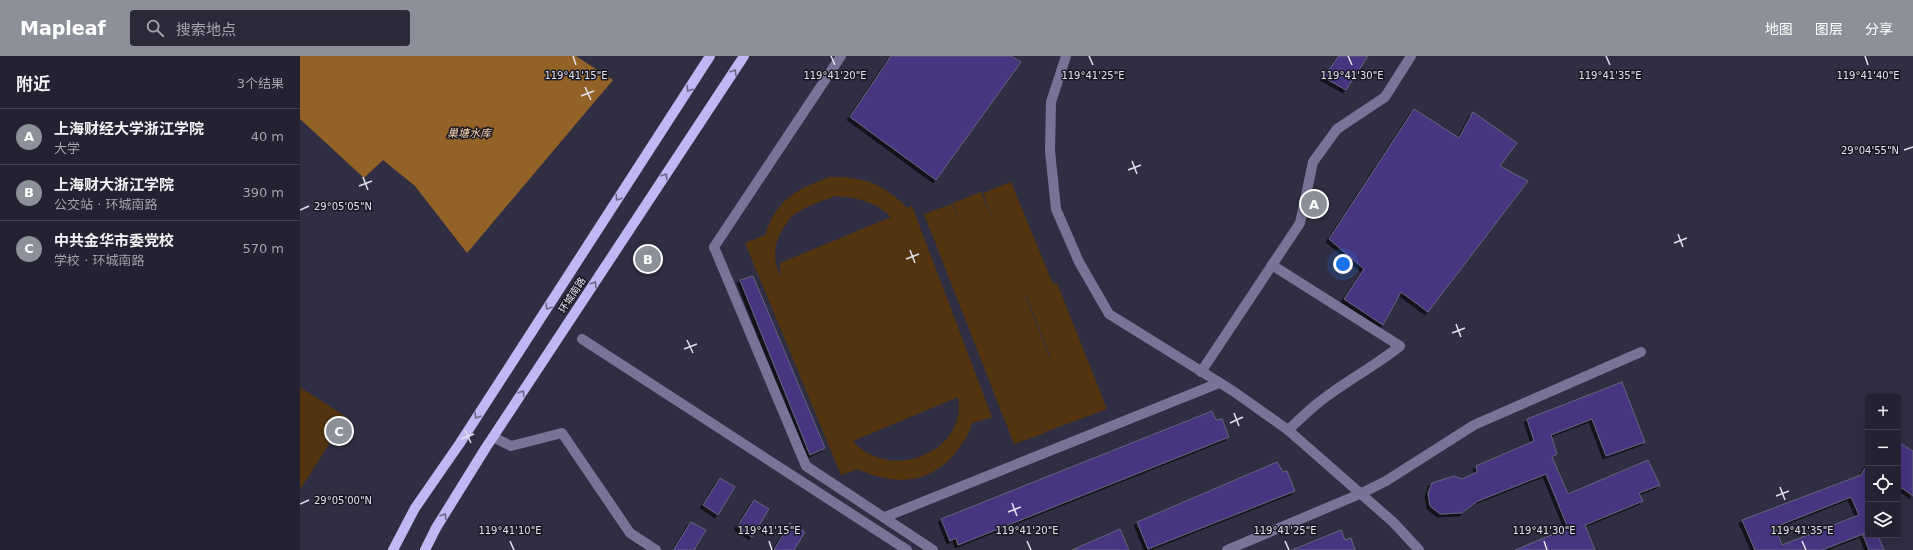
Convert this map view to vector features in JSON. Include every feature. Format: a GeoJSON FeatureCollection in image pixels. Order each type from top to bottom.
{"type":"FeatureCollection","features":[{"type":"Feature","properties":{"kind":"main road","name":"环城南路"},"geometry":{"type":"LineString","coordinates":[[393,550],[415,508],[460,443],[710,56]]}},
{"type":"Feature","properties":{"kind":"main road","name":"环城南路"},"geometry":{"type":"LineString","coordinates":[[425,550],[436,528],[493,437],[744,56]]}},
{"type":"Feature","properties":{"kind":"street"},"geometry":{"type":"LineString","coordinates":[[841,56],[714,247],[806,466],[933,550]]}},
{"type":"Feature","properties":{"kind":"street"},"geometry":{"type":"LineString","coordinates":[[1066,56],[1051,102],[1050,150],[1056,209],[1080,262],[1109,314],[1218,383],[1288,430],[1331,469],[1362,493],[1393,522],[1419,550]]}},
{"type":"Feature","properties":{"kind":"street"},"geometry":{"type":"LineString","coordinates":[[1201,372],[1300,223],[1313,162],[1337,129],[1385,97],[1412,56]]}},
{"type":"Feature","properties":{"kind":"street"},"geometry":{"type":"LineString","coordinates":[[1272,265],[1400,346],[1385,358],[1318,402],[1288,430]]}},
{"type":"Feature","properties":{"kind":"street"},"geometry":{"type":"LineString","coordinates":[[582,339],[907,550]]}},
{"type":"Feature","properties":{"kind":"street"},"geometry":{"type":"LineString","coordinates":[[1227,550],[1362,493],[1386,481],[1474,425],[1641,352]]}},
{"type":"Feature","properties":{"kind":"street"},"geometry":{"type":"LineString","coordinates":[[885,517],[1218,383]]}},
{"type":"Feature","properties":{"kind":"street"},"geometry":{"type":"LineString","coordinates":[[493,437],[511,446],[562,433],[630,533],[656,550]]}},
{"type":"Feature","properties":{"kind":"shaded area"},"geometry":{"type":"Polygon","coordinates":[[[830,177],[853,178],[872,183],[890,193],[907,208],[912,206],[992,417],[972,423],[965,439],[949,460],[938,469],[913,479],[900,480],[886,478],[872,475],[858,469],[841,475],[745,243],[765,235],[776,212],[789,197],[807,186],[830,177]],[[836,196],[807,207],[789,219],[778,239],[775,251],[777,270],[780,276],[780,263],[891,217],[879,207],[866,201],[836,196]],[[958,397],[853,441],[868,453],[886,460],[905,460],[923,456],[939,447],[951,433],[958,417],[958,397]]]}},
{"type":"Feature","properties":{"kind":"shaded area"},"geometry":{"type":"Polygon","coordinates":[[[1011,182],[1053,284],[1057,283],[1107,409],[1045,432],[1020,370],[1045,433],[1014,444],[924,214],[952,204],[959,220],[953,203],[981,192],[995,226],[983,193],[1011,182]],[[1025,295],[1051,358],[1026,295],[1025,295]]]}},
{"type":"Feature","properties":{"kind":"shaded area"},"geometry":{"type":"Polygon","coordinates":[[[300,387],[346,417],[300,490],[300,387]]]}},
{"type":"Feature","properties":{"kind":"water","name":"巢塘水库"},"geometry":{"type":"Polygon","coordinates":[[[300,56],[576,56],[613,80],[467,253],[415,186],[383,160],[364,178],[300,119],[300,56]]]}},
{"type":"Feature","properties":{"kind":"building"},"geometry":{"type":"Polygon","coordinates":[[[891,56],[1011,56],[1021,62],[936,180],[850,117],[891,56]]]}},
{"type":"Feature","properties":{"kind":"building"},"geometry":{"type":"Polygon","coordinates":[[[1339,56],[1368,56],[1346,90],[1323,77],[1339,56]]]}},
{"type":"Feature","properties":{"kind":"building"},"geometry":{"type":"Polygon","coordinates":[[[1414,109],[1459,138],[1473,112],[1517,143],[1500,166],[1528,181],[1428,312],[1401,292],[1383,325],[1344,299],[1364,269],[1329,239],[1414,109]]]}},
{"type":"Feature","properties":{"kind":"building"},"geometry":{"type":"Polygon","coordinates":[[[753,276],[825,448],[810,455],[740,280],[753,276]]]}},
{"type":"Feature","properties":{"kind":"building"},"geometry":{"type":"Polygon","coordinates":[[[1622,382],[1645,442],[1606,456],[1592,419],[1551,435],[1557,454],[1552,457],[1568,494],[1648,460],[1660,485],[1639,493],[1643,501],[1585,525],[1595,550],[1515,550],[1568,528],[1546,474],[1478,501],[1462,513],[1440,514],[1430,506],[1428,493],[1432,483],[1454,476],[1462,479],[1477,472],[1476,466],[1534,441],[1527,419],[1622,382]]]}},
{"type":"Feature","properties":{"kind":"building"},"geometry":{"type":"Polygon","coordinates":[[[1212,411],[1216,420],[1222,419],[1229,437],[958,545],[956,538],[950,541],[941,519],[1212,411]]]}},
{"type":"Feature","properties":{"kind":"building"},"geometry":{"type":"Polygon","coordinates":[[[1901,444],[1913,451],[1913,496],[1902,488],[1901,444]]]}},
{"type":"Feature","properties":{"kind":"building"},"geometry":{"type":"Polygon","coordinates":[[[1277,462],[1283,472],[1287,471],[1295,491],[1148,549],[1137,522],[1277,462]]]}},
{"type":"Feature","properties":{"kind":"building"},"geometry":{"type":"Polygon","coordinates":[[[1865,468],[1865,533],[1822,550],[1755,550],[1742,520],[1861,475],[1865,468]],[[1851,497],[1775,527],[1782,545],[1859,515],[1851,497]]]}},
{"type":"Feature","properties":{"kind":"building"},"geometry":{"type":"Polygon","coordinates":[[[720,478],[735,487],[718,515],[703,505],[720,478]]]}},
{"type":"Feature","properties":{"kind":"building"},"geometry":{"type":"Polygon","coordinates":[[[754,500],[769,509],[752,537],[737,527],[754,500]]]}},
{"type":"Feature","properties":{"kind":"building"},"geometry":{"type":"Polygon","coordinates":[[[691,522],[706,530],[694,550],[673,550],[691,522]]]}},
{"type":"Feature","properties":{"kind":"building"},"geometry":{"type":"Polygon","coordinates":[[[790,523],[805,532],[794,550],[774,550],[790,523]]]}},
{"type":"Feature","properties":{"kind":"building"},"geometry":{"type":"Polygon","coordinates":[[[1120,529],[1129,550],[1072,550],[1120,529]]]}},
{"type":"Feature","properties":{"kind":"building"},"geometry":{"type":"Polygon","coordinates":[[[1341,530],[1345,540],[1351,538],[1355,550],[1292,550],[1341,530]]]}},
{"type":"Feature","properties":{"kind":"building"},"geometry":{"type":"Polygon","coordinates":[[[1863,535],[1865,535],[1865,538],[1879,538],[1884,550],[1869,550],[1863,535]]]}},
{"type":"Feature","properties":{"kind":"place","name":"上海财经大学浙江学院"},"geometry":{"type":"Point","coordinates":[1314,204]}},
{"type":"Feature","properties":{"kind":"place","name":"上海财大浙江学院"},"geometry":{"type":"Point","coordinates":[648,259]}},
{"type":"Feature","properties":{"kind":"place","name":"中共金华市委党校"},"geometry":{"type":"Point","coordinates":[339,431]}}]}
